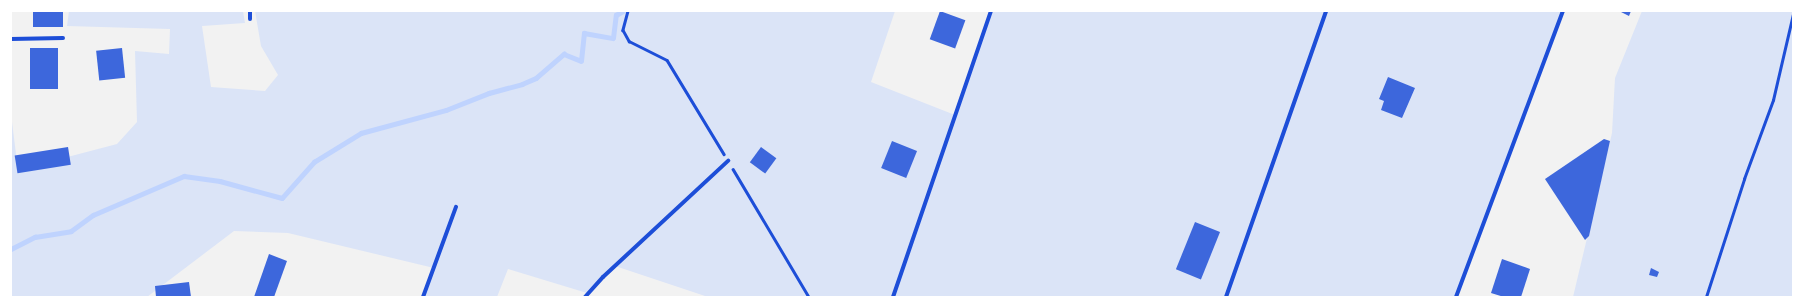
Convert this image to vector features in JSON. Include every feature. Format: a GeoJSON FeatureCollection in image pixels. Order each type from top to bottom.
{"type":"FeatureCollection","features":[{"type":"Feature","properties":{"kind":"street"},"geometry":{"type":"LineString","coordinates":[[250,11],[250,19]]}},
{"type":"Feature","properties":{"kind":"street"},"geometry":{"type":"LineString","coordinates":[[892,297],[991,11]]}},
{"type":"Feature","properties":{"kind":"street"},"geometry":{"type":"LineString","coordinates":[[1226,297],[1326,11]]}},
{"type":"Feature","properties":{"kind":"street"},"geometry":{"type":"LineString","coordinates":[[1456,297],[1563,11]]}},
{"type":"Feature","properties":{"kind":"street"},"geometry":{"type":"LineString","coordinates":[[11,39],[63,38]]}},
{"type":"Feature","properties":{"kind":"street"},"geometry":{"type":"LineString","coordinates":[[585,297],[603,277],[728,161]]}},
{"type":"Feature","properties":{"kind":"street"},"geometry":{"type":"LineString","coordinates":[[423,297],[456,207]]}},
{"type":"Feature","properties":{"kind":"path"},"geometry":{"type":"LineString","coordinates":[[628,11],[623,30],[629,41],[667,60],[809,297]]}},
{"type":"Feature","properties":{"kind":"path"},"geometry":{"type":"LineString","coordinates":[[1706,297],[1744,179],[1773,100],[1793,14]]}},
{"type":"Feature","properties":{"kind":"shaded area"},"geometry":{"type":"Polygon","coordinates":[[[69,11],[243,11],[245,23],[202,26],[211,87],[265,91],[278,75],[261,46],[255,11],[895,11],[871,82],[955,115],[991,11],[1563,11],[1456,297],[708,297],[615,266],[587,293],[508,269],[497,297],[423,297],[434,268],[288,233],[234,231],[147,297],[11,297],[11,114],[18,170],[117,144],[137,122],[135,51],[169,54],[170,29],[67,26],[69,11]]]}},
{"type":"Feature","properties":{"kind":"shaded area"},"geometry":{"type":"Polygon","coordinates":[[[1642,11],[1793,11],[1793,297],[1573,297],[1612,133],[1615,78],[1642,11]]]}},
{"type":"Feature","properties":{"kind":"building"},"geometry":{"type":"Polygon","coordinates":[[[33,11],[63,11],[63,27],[33,27],[33,11]]]}},
{"type":"Feature","properties":{"kind":"building"},"geometry":{"type":"Polygon","coordinates":[[[940,11],[965,20],[955,48],[930,39],[940,11]]]}},
{"type":"Feature","properties":{"kind":"building"},"geometry":{"type":"Polygon","coordinates":[[[1619,11],[1631,11],[1629,16],[1619,11]]]}},
{"type":"Feature","properties":{"kind":"building"},"geometry":{"type":"Polygon","coordinates":[[[30,48],[58,48],[58,89],[30,89],[30,48]]]}},
{"type":"Feature","properties":{"kind":"building"},"geometry":{"type":"Polygon","coordinates":[[[122,48],[125,78],[99,81],[96,51],[122,48]]]}},
{"type":"Feature","properties":{"kind":"building"},"geometry":{"type":"Polygon","coordinates":[[[1388,77],[1415,88],[1402,118],[1381,110],[1384,101],[1379,99],[1388,77]]]}},
{"type":"Feature","properties":{"kind":"building"},"geometry":{"type":"Polygon","coordinates":[[[1604,139],[1610,141],[1589,236],[1585,240],[1545,179],[1604,139]]]}},
{"type":"Feature","properties":{"kind":"building"},"geometry":{"type":"Polygon","coordinates":[[[892,141],[917,151],[906,178],[881,168],[892,141]]]}},
{"type":"Feature","properties":{"kind":"building"},"geometry":{"type":"Polygon","coordinates":[[[68,147],[71,165],[17,173],[15,155],[68,147]]]}},
{"type":"Feature","properties":{"kind":"building"},"geometry":{"type":"Polygon","coordinates":[[[761,147],[776,158],[765,174],[750,162],[761,147]]]}},
{"type":"Feature","properties":{"kind":"building"},"geometry":{"type":"Polygon","coordinates":[[[1195,222],[1220,232],[1201,279],[1176,269],[1195,222]]]}},
{"type":"Feature","properties":{"kind":"building"},"geometry":{"type":"Polygon","coordinates":[[[269,254],[287,261],[274,297],[254,297],[269,254]]]}},
{"type":"Feature","properties":{"kind":"building"},"geometry":{"type":"Polygon","coordinates":[[[1502,259],[1530,269],[1521,297],[1504,297],[1491,293],[1502,259]]]}},
{"type":"Feature","properties":{"kind":"building"},"geometry":{"type":"Polygon","coordinates":[[[1651,268],[1659,272],[1657,277],[1649,275],[1651,268]]]}},
{"type":"Feature","properties":{"kind":"building"},"geometry":{"type":"Polygon","coordinates":[[[189,282],[191,297],[156,297],[155,286],[189,282]]]}},
{"type":"Feature","properties":{"kind":"waterway"},"geometry":{"type":"LineString","coordinates":[[11,249],[35,237],[71,231],[93,215],[184,176],[220,181],[282,198],[314,162],[361,133],[446,110],[489,93],[522,84],[536,78],[564,54],[581,61],[584,33],[613,38],[616,15],[623,11]]}}]}
